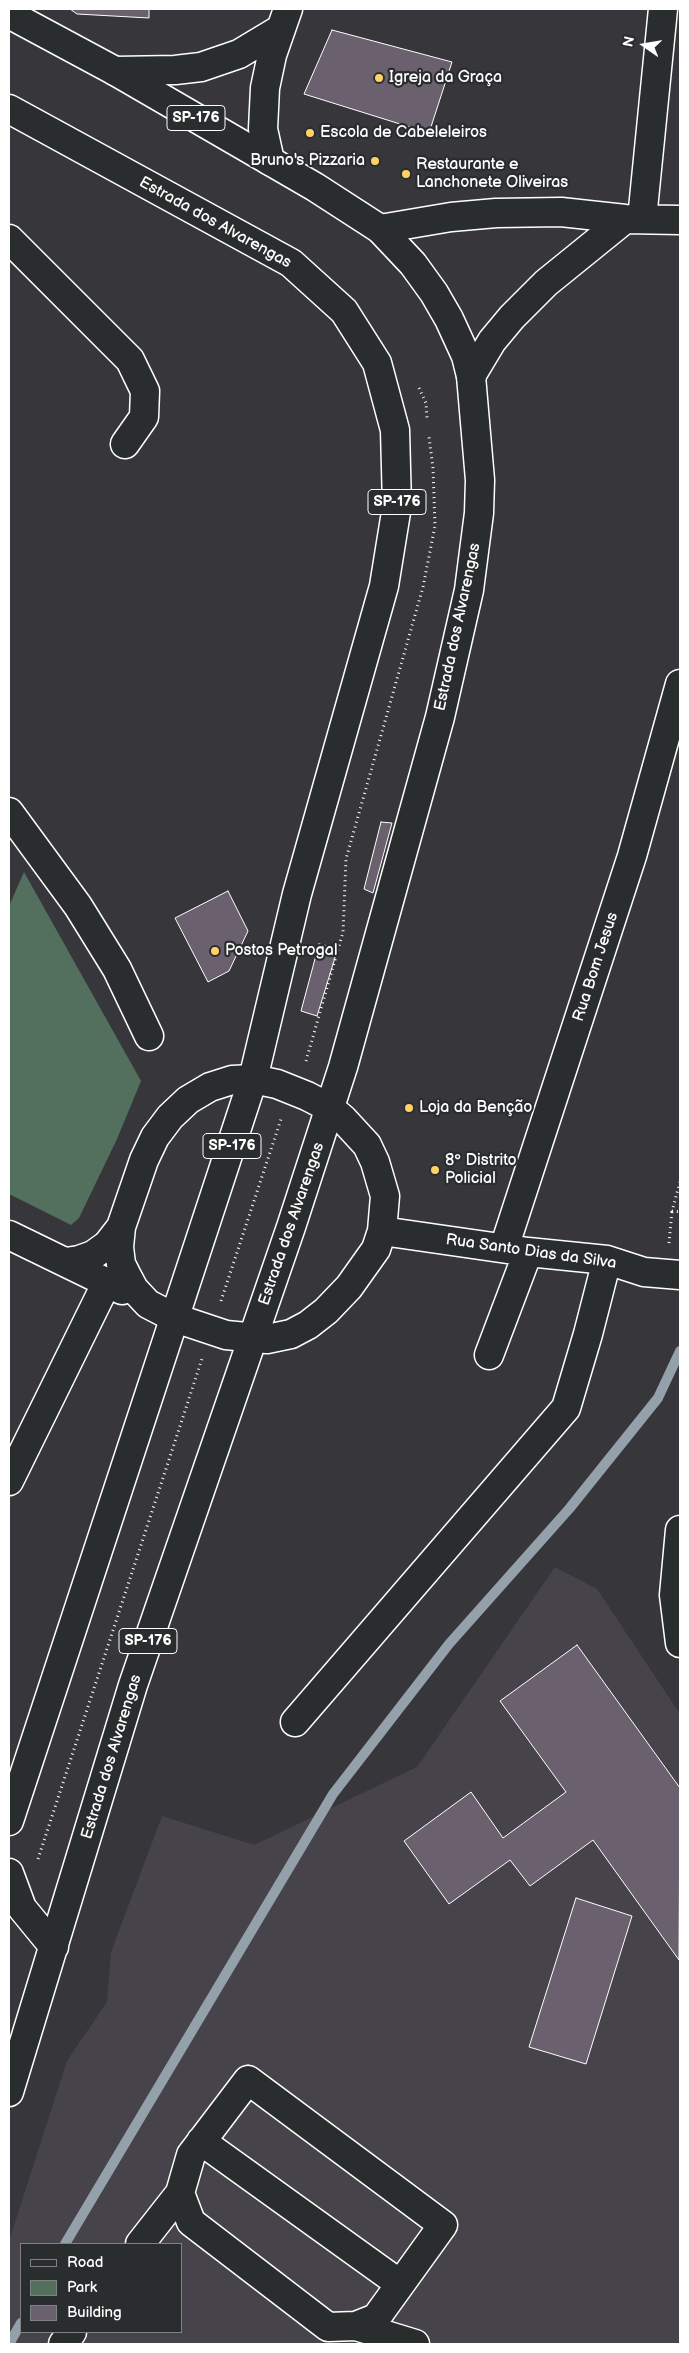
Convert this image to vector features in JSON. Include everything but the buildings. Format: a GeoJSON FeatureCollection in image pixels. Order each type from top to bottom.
{"type":"FeatureCollection","features":[{"type":"Feature","properties":{"kind":"main road"},"geometry":{"type":"LineString","coordinates":[[471,376],[492,341],[512,317],[546,284],[634,219],[663,9]]}},
{"type":"Feature","properties":{"kind":"main road","name":"Estrada dos Alvarengas"},"geometry":{"type":"LineString","coordinates":[[9,14],[115,71],[315,187],[380,229],[413,264],[434,293],[466,356],[471,376],[480,480],[480,514],[469,590],[430,752],[330,1108],[253,1339],[133,1685],[9,2092]]}},
{"type":"Feature","properties":{"kind":"main road"},"geometry":{"type":"LineString","coordinates":[[115,71],[174,70],[201,67],[239,54],[284,19]]}},
{"type":"Feature","properties":{"kind":"main road"},"geometry":{"type":"LineString","coordinates":[[270,161],[263,129],[265,88],[284,19]]}},
{"type":"Feature","properties":{"kind":"main road","name":"Estrada dos Alvarengas"},"geometry":{"type":"LineString","coordinates":[[9,109],[290,263],[344,311],[377,364],[395,430],[397,506],[384,586],[297,894],[253,1079],[9,1821]]}},
{"type":"Feature","properties":{"kind":"main road"},"geometry":{"type":"LineString","coordinates":[[380,229],[451,217],[496,212],[561,212],[634,219],[680,220]]}},
{"type":"Feature","properties":{"kind":"main road"},"geometry":{"type":"LineString","coordinates":[[9,239],[130,360],[145,392],[144,417],[126,444]]}},
{"type":"Feature","properties":{"kind":"main road","name":"Rua Bom Jesus"},"geometry":{"type":"LineString","coordinates":[[489,1356],[516,1250],[632,856],[680,684]]}},
{"type":"Feature","properties":{"kind":"main road"},"geometry":{"type":"LineString","coordinates":[[9,812],[82,914],[117,969],[149,1036]]}},
{"type":"Feature","properties":{"kind":"main road"},"geometry":{"type":"LineString","coordinates":[[9,1235],[107,1282],[148,1304],[175,1318],[211,1330],[253,1339],[275,1338],[291,1334],[326,1311],[349,1287],[376,1249],[382,1231],[385,1196],[375,1162],[367,1145],[330,1108],[291,1088],[253,1079],[232,1080],[210,1087],[184,1104],[170,1117],[150,1148],[121,1227],[119,1247],[122,1264],[134,1289],[148,1304]]}},
{"type":"Feature","properties":{"kind":"main road"},"geometry":{"type":"LineString","coordinates":[[66,1262],[93,1255],[107,1246],[121,1227]]}},
{"type":"Feature","properties":{"kind":"main road","name":"Rua Santo Dias da Silva"},"geometry":{"type":"LineString","coordinates":[[382,1231],[516,1250],[607,1260],[644,1272],[680,1275]]}},
{"type":"Feature","properties":{"kind":"main road"},"geometry":{"type":"LineString","coordinates":[[295,1722],[566,1408],[607,1260]]}},
{"type":"Feature","properties":{"kind":"main road"},"geometry":{"type":"LineString","coordinates":[[9,1481],[107,1282]]}},
{"type":"Feature","properties":{"kind":"main road"},"geometry":{"type":"LineString","coordinates":[[680,1530],[674,1596],[680,1642]]}},
{"type":"Feature","properties":{"kind":"main road"},"geometry":{"type":"LineString","coordinates":[[9,1873],[22,1908],[54,1947]]}},
{"type":"Feature","properties":{"kind":"main road"},"geometry":{"type":"LineString","coordinates":[[141,2243],[180,2193],[191,2155],[248,2080],[442,2225],[376,2318],[356,2326]]}},
{"type":"Feature","properties":{"kind":"main road"},"geometry":{"type":"LineString","coordinates":[[201,2141],[400,2284]]}},
{"type":"Feature","properties":{"kind":"main road"},"geometry":{"type":"LineString","coordinates":[[180,2193],[191,2222],[328,2327],[356,2326],[415,2344]]}},
{"type":"Feature","properties":{"kind":"main road"},"geometry":{"type":"LineString","coordinates":[[63,2344],[71,2333]]}},
{"type":"Feature","properties":{"kind":"path"},"geometry":{"type":"LineString","coordinates":[[419,386],[426,404],[428,422]]}},
{"type":"Feature","properties":{"kind":"path"},"geometry":{"type":"LineString","coordinates":[[38,1860],[291,1088],[307,1058],[343,932],[346,859],[423,587],[435,526],[433,468],[429,431]]}},
{"type":"Feature","properties":{"kind":"path"},"geometry":{"type":"LineString","coordinates":[[680,1182],[672,1212],[680,1212]]}},
{"type":"Feature","properties":{"kind":"shaded area"},"geometry":{"type":"Polygon","coordinates":[[[555,1567],[597,1589],[680,1714],[680,2344],[9,2344],[9,2241],[67,2061],[107,2002],[111,1952],[162,1816],[254,1845],[417,1767],[555,1567]]]}},
{"type":"Feature","properties":{"kind":"green space"},"geometry":{"type":"Polygon","coordinates":[[[24,872],[141,1081],[117,1139],[79,1218],[71,1225],[9,1194],[9,906],[24,872]]]}},
{"type":"Feature","properties":{"kind":"waterway"},"geometry":{"type":"LineString","coordinates":[[66,2243],[333,1794],[449,1644],[569,1509],[658,1398],[680,1351]]}},
{"type":"Feature","properties":{"kind":"waterway"},"geometry":{"type":"LineString","coordinates":[[9,2344],[20,2325]]}},
{"type":"Feature","properties":{"kind":"place","name":"Igreja da Graça"},"geometry":{"type":"Point","coordinates":[379,78]}},
{"type":"Feature","properties":{"kind":"place","name":"Escola de Cabeleleiros"},"geometry":{"type":"Point","coordinates":[310,133]}},
{"type":"Feature","properties":{"kind":"place","name":"Bruno's Pizzaria"},"geometry":{"type":"Point","coordinates":[375,161]}},
{"type":"Feature","properties":{"kind":"place","name":"Restaurante e Lanchonete Oliveiras"},"geometry":{"type":"Point","coordinates":[406,174]}},
{"type":"Feature","properties":{"kind":"place","name":"Postos Petrogal"},"geometry":{"type":"Point","coordinates":[215,951]}},
{"type":"Feature","properties":{"kind":"place","name":"Loja da Benção"},"geometry":{"type":"Point","coordinates":[409,1108]}},
{"type":"Feature","properties":{"kind":"place","name":"8º Distrito Policial"},"geometry":{"type":"Point","coordinates":[435,1170]}}]}
